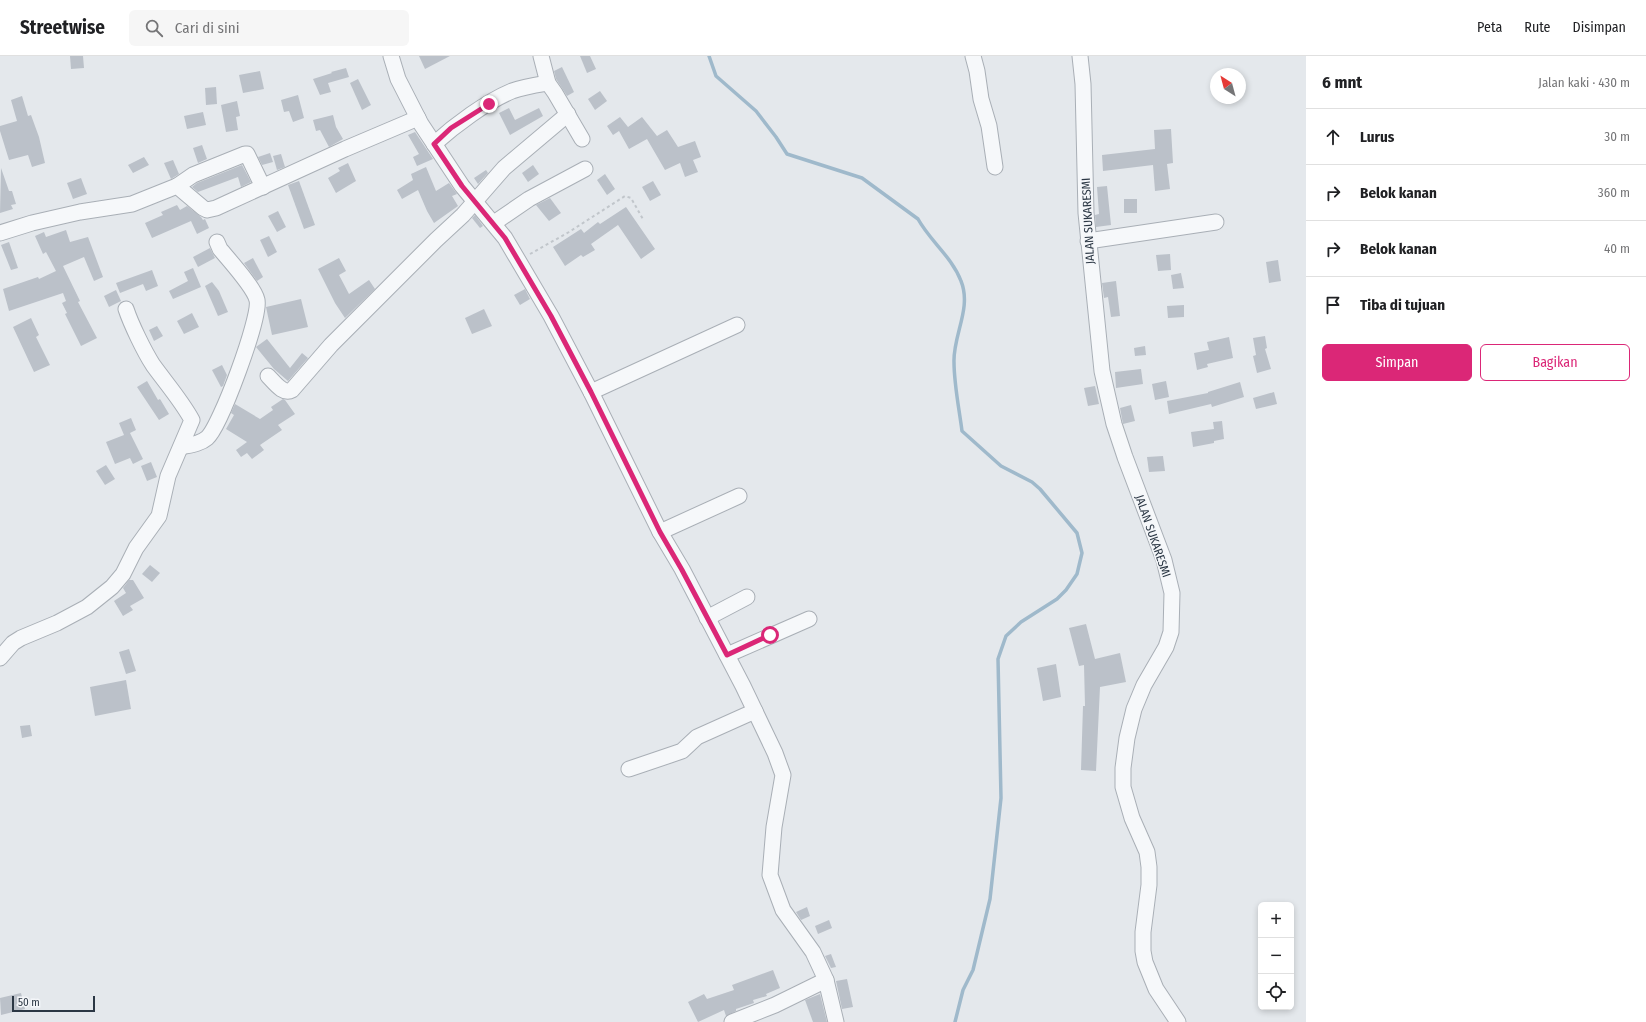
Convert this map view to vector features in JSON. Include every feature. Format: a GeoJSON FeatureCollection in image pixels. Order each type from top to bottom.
{"type":"FeatureCollection","features":[{"type":"Feature","properties":{"kind":"street"},"geometry":{"type":"LineString","coordinates":[[391,56],[398,79],[418,118],[462,186],[505,238],[551,316],[591,392],[660,532],[727,655],[775,753],[783,775],[774,827],[770,875],[783,910],[813,952],[826,980],[836,1022]]}},
{"type":"Feature","properties":{"kind":"street"},"geometry":{"type":"LineString","coordinates":[[541,56],[548,83],[582,139]]}},
{"type":"Feature","properties":{"kind":"street"},"geometry":{"type":"LineString","coordinates":[[973,56],[981,98],[989,126],[995,167]]}},
{"type":"Feature","properties":{"kind":"street","name":"JALAN SUKARESMI"},"geometry":{"type":"LineString","coordinates":[[1080,56],[1083,84],[1088,241],[1102,371],[1108,399],[1125,457],[1164,560],[1172,593],[1171,632],[1166,647],[1144,685],[1134,709],[1127,738],[1123,768],[1123,787],[1132,818],[1147,852],[1149,867],[1143,932],[1143,951],[1156,989],[1178,1022]]}},
{"type":"Feature","properties":{"kind":"street"},"geometry":{"type":"LineString","coordinates":[[434,144],[451,128],[511,92],[529,86],[548,83]]}},
{"type":"Feature","properties":{"kind":"street"},"geometry":{"type":"LineString","coordinates":[[268,376],[283,391],[289,392],[292,390],[331,345],[430,245],[463,215],[504,168],[568,114]]}},
{"type":"Feature","properties":{"kind":"street"},"geometry":{"type":"LineString","coordinates":[[177,186],[207,210],[216,208],[345,149],[418,118]]}},
{"type":"Feature","properties":{"kind":"street"},"geometry":{"type":"LineString","coordinates":[[0,233],[32,223],[80,212],[132,204],[177,186],[193,175],[245,154],[247,154],[251,159],[263,187]]}},
{"type":"Feature","properties":{"kind":"street"},"geometry":{"type":"LineString","coordinates":[[494,223],[529,199],[585,169]]}},
{"type":"Feature","properties":{"kind":"street"},"geometry":{"type":"LineString","coordinates":[[1088,241],[1216,222]]}},
{"type":"Feature","properties":{"kind":"street"},"geometry":{"type":"LineString","coordinates":[[181,447],[201,442],[210,434],[230,392],[249,344],[258,307],[254,291],[220,248],[217,242]]}},
{"type":"Feature","properties":{"kind":"street"},"geometry":{"type":"LineString","coordinates":[[0,658],[13,643],[21,638],[74,615],[87,607],[112,587],[123,574],[136,548],[159,516],[168,476],[192,420],[183,404],[152,364],[129,319],[126,309]]}},
{"type":"Feature","properties":{"kind":"street"},"geometry":{"type":"LineString","coordinates":[[591,392],[737,325]]}},
{"type":"Feature","properties":{"kind":"street"},"geometry":{"type":"LineString","coordinates":[[660,532],[739,496]]}},
{"type":"Feature","properties":{"kind":"street"},"geometry":{"type":"LineString","coordinates":[[707,618],[747,597]]}},
{"type":"Feature","properties":{"kind":"street"},"geometry":{"type":"LineString","coordinates":[[727,655],[809,619]]}},
{"type":"Feature","properties":{"kind":"street"},"geometry":{"type":"LineString","coordinates":[[629,769],[682,751],[697,737],[755,711]]}},
{"type":"Feature","properties":{"kind":"street"},"geometry":{"type":"LineString","coordinates":[[732,1022],[775,1005],[826,980]]}},
{"type":"Feature","properties":{"kind":"path"},"geometry":{"type":"LineString","coordinates":[[518,260],[569,232],[625,196],[631,198],[644,221]]}},
{"type":"Feature","properties":{"kind":"building"},"geometry":{"type":"Polygon","coordinates":[[[70,56],[83,56],[84,68],[71,69],[70,56]]]}},
{"type":"Feature","properties":{"kind":"building"},"geometry":{"type":"Polygon","coordinates":[[[419,56],[450,56],[425,69],[419,56]]]}},
{"type":"Feature","properties":{"kind":"building"},"geometry":{"type":"Polygon","coordinates":[[[580,56],[590,56],[596,69],[587,73],[580,56]]]}},
{"type":"Feature","properties":{"kind":"building"},"geometry":{"type":"Polygon","coordinates":[[[562,67],[574,92],[567,96],[556,79],[554,71],[562,67]]]}},
{"type":"Feature","properties":{"kind":"building"},"geometry":{"type":"Polygon","coordinates":[[[346,68],[349,77],[328,83],[331,92],[320,95],[313,79],[346,68]]]}},
{"type":"Feature","properties":{"kind":"building"},"geometry":{"type":"Polygon","coordinates":[[[260,71],[264,89],[243,93],[239,75],[260,71]]]}},
{"type":"Feature","properties":{"kind":"building"},"geometry":{"type":"Polygon","coordinates":[[[358,79],[371,105],[362,110],[350,83],[358,79]]]}},
{"type":"Feature","properties":{"kind":"building"},"geometry":{"type":"Polygon","coordinates":[[[216,87],[217,104],[206,105],[205,88],[216,87]]]}},
{"type":"Feature","properties":{"kind":"building"},"geometry":{"type":"Polygon","coordinates":[[[600,91],[607,101],[595,110],[588,99],[600,91]]]}},
{"type":"Feature","properties":{"kind":"building"},"geometry":{"type":"Polygon","coordinates":[[[298,95],[304,118],[293,122],[289,111],[284,112],[281,100],[298,95]]]}},
{"type":"Feature","properties":{"kind":"building"},"geometry":{"type":"Polygon","coordinates":[[[22,96],[28,116],[31,115],[39,137],[45,163],[32,167],[28,155],[9,160],[0,131],[0,126],[17,121],[11,100],[22,96]]]}},
{"type":"Feature","properties":{"kind":"building"},"geometry":{"type":"Polygon","coordinates":[[[237,101],[240,116],[236,117],[238,130],[226,132],[221,105],[237,101]]]}},
{"type":"Feature","properties":{"kind":"building"},"geometry":{"type":"Polygon","coordinates":[[[509,108],[515,120],[539,108],[543,116],[510,135],[499,113],[509,108]]]}},
{"type":"Feature","properties":{"kind":"building"},"geometry":{"type":"Polygon","coordinates":[[[203,112],[206,125],[187,129],[184,116],[203,112]]]}},
{"type":"Feature","properties":{"kind":"building"},"geometry":{"type":"Polygon","coordinates":[[[333,115],[336,127],[343,139],[329,147],[320,130],[316,131],[313,120],[333,115]]]}},
{"type":"Feature","properties":{"kind":"building"},"geometry":{"type":"Polygon","coordinates":[[[620,117],[628,127],[642,117],[657,136],[667,130],[678,147],[695,141],[701,157],[693,160],[698,172],[685,177],[680,163],[665,170],[647,139],[629,149],[619,131],[613,135],[607,126],[620,117]]]}},
{"type":"Feature","properties":{"kind":"building"},"geometry":{"type":"Polygon","coordinates":[[[1171,129],[1173,163],[1167,164],[1170,189],[1155,191],[1153,165],[1103,171],[1102,155],[1155,149],[1154,130],[1171,129]]]}},
{"type":"Feature","properties":{"kind":"building"},"geometry":{"type":"Polygon","coordinates":[[[415,132],[433,159],[417,166],[413,157],[419,154],[408,135],[415,132]]]}},
{"type":"Feature","properties":{"kind":"building"},"geometry":{"type":"Polygon","coordinates":[[[202,145],[207,159],[198,163],[193,148],[202,145]]]}},
{"type":"Feature","properties":{"kind":"building"},"geometry":{"type":"Polygon","coordinates":[[[270,153],[273,162],[262,165],[258,157],[270,153]]]}},
{"type":"Feature","properties":{"kind":"building"},"geometry":{"type":"Polygon","coordinates":[[[281,154],[285,167],[277,170],[273,156],[281,154]]]}},
{"type":"Feature","properties":{"kind":"building"},"geometry":{"type":"Polygon","coordinates":[[[144,157],[149,165],[133,173],[128,165],[144,157]]]}},
{"type":"Feature","properties":{"kind":"building"},"geometry":{"type":"Polygon","coordinates":[[[173,160],[179,174],[171,179],[164,163],[173,160]]]}},
{"type":"Feature","properties":{"kind":"building"},"geometry":{"type":"Polygon","coordinates":[[[348,163],[356,181],[336,193],[328,178],[340,171],[338,168],[348,163]]]}},
{"type":"Feature","properties":{"kind":"building"},"geometry":{"type":"Polygon","coordinates":[[[242,165],[251,182],[241,187],[238,177],[198,192],[192,187],[197,183],[242,165]]]}},
{"type":"Feature","properties":{"kind":"building"},"geometry":{"type":"Polygon","coordinates":[[[533,165],[539,174],[528,182],[522,173],[533,165]]]}},
{"type":"Feature","properties":{"kind":"building"},"geometry":{"type":"Polygon","coordinates":[[[426,167],[436,191],[449,183],[457,194],[452,196],[458,206],[434,223],[418,190],[402,199],[397,190],[413,180],[411,174],[426,167]]]}},
{"type":"Feature","properties":{"kind":"building"},"geometry":{"type":"Polygon","coordinates":[[[1,168],[9,191],[12,191],[16,204],[11,205],[13,209],[0,213],[1,168]]]}},
{"type":"Feature","properties":{"kind":"building"},"geometry":{"type":"Polygon","coordinates":[[[486,170],[488,173],[478,184],[474,178],[486,170]]]}},
{"type":"Feature","properties":{"kind":"building"},"geometry":{"type":"Polygon","coordinates":[[[605,174],[615,189],[607,195],[597,180],[605,174]]]}},
{"type":"Feature","properties":{"kind":"building"},"geometry":{"type":"Polygon","coordinates":[[[81,178],[87,194],[73,199],[67,183],[81,178]]]}},
{"type":"Feature","properties":{"kind":"building"},"geometry":{"type":"Polygon","coordinates":[[[299,181],[315,225],[304,229],[288,185],[299,181]]]}},
{"type":"Feature","properties":{"kind":"building"},"geometry":{"type":"Polygon","coordinates":[[[653,181],[661,195],[650,201],[642,187],[653,181]]]}},
{"type":"Feature","properties":{"kind":"building"},"geometry":{"type":"Polygon","coordinates":[[[1107,186],[1111,225],[1096,227],[1095,215],[1099,214],[1097,187],[1107,186]]]}},
{"type":"Feature","properties":{"kind":"building"},"geometry":{"type":"Polygon","coordinates":[[[550,198],[561,213],[549,221],[536,205],[550,198]]]}},
{"type":"Feature","properties":{"kind":"building"},"geometry":{"type":"Polygon","coordinates":[[[1124,199],[1137,199],[1137,213],[1124,213],[1124,199]]]}},
{"type":"Feature","properties":{"kind":"building"},"geometry":{"type":"Polygon","coordinates":[[[177,205],[180,210],[187,206],[203,220],[205,219],[209,228],[197,234],[191,221],[152,238],[145,223],[163,215],[161,212],[177,205]]]}},
{"type":"Feature","properties":{"kind":"building"},"geometry":{"type":"Polygon","coordinates":[[[626,207],[655,249],[641,259],[618,225],[591,244],[595,250],[583,257],[581,255],[565,266],[553,247],[581,229],[584,233],[598,222],[600,224],[626,207]]]}},
{"type":"Feature","properties":{"kind":"building"},"geometry":{"type":"Polygon","coordinates":[[[278,211],[286,227],[277,232],[268,216],[278,211]]]}},
{"type":"Feature","properties":{"kind":"building"},"geometry":{"type":"Polygon","coordinates":[[[475,215],[483,226],[480,228],[472,218],[475,215]]]}},
{"type":"Feature","properties":{"kind":"building"},"geometry":{"type":"Polygon","coordinates":[[[66,230],[70,242],[88,237],[103,277],[94,281],[84,257],[63,266],[80,301],[78,302],[97,338],[81,346],[65,314],[67,313],[62,303],[66,301],[63,293],[9,311],[3,289],[38,277],[39,279],[56,271],[46,252],[43,254],[35,236],[44,232],[46,237],[66,230]]]}},
{"type":"Feature","properties":{"kind":"building"},"geometry":{"type":"Polygon","coordinates":[[[269,236],[277,252],[268,257],[260,240],[269,236]]]}},
{"type":"Feature","properties":{"kind":"building"},"geometry":{"type":"Polygon","coordinates":[[[9,242],[18,268],[11,270],[1,245],[9,242]]]}},
{"type":"Feature","properties":{"kind":"building"},"geometry":{"type":"Polygon","coordinates":[[[210,248],[215,258],[198,267],[193,257],[210,248]]]}},
{"type":"Feature","properties":{"kind":"building"},"geometry":{"type":"Polygon","coordinates":[[[1170,254],[1171,270],[1158,271],[1156,255],[1170,254]]]}},
{"type":"Feature","properties":{"kind":"building"},"geometry":{"type":"Polygon","coordinates":[[[253,258],[263,277],[257,281],[244,263],[253,258]]]}},
{"type":"Feature","properties":{"kind":"building"},"geometry":{"type":"Polygon","coordinates":[[[339,258],[346,271],[339,275],[349,294],[369,280],[375,289],[345,318],[335,303],[318,269],[339,258]]]}},
{"type":"Feature","properties":{"kind":"building"},"geometry":{"type":"Polygon","coordinates":[[[1278,260],[1281,281],[1269,283],[1266,262],[1278,260]]]}},
{"type":"Feature","properties":{"kind":"building"},"geometry":{"type":"Polygon","coordinates":[[[193,268],[201,287],[173,299],[169,291],[188,281],[184,272],[193,268]]]}},
{"type":"Feature","properties":{"kind":"building"},"geometry":{"type":"Polygon","coordinates":[[[152,270],[158,286],[146,291],[143,284],[120,293],[116,283],[152,270]]]}},
{"type":"Feature","properties":{"kind":"building"},"geometry":{"type":"Polygon","coordinates":[[[1181,273],[1184,288],[1173,289],[1171,275],[1181,273]]]}},
{"type":"Feature","properties":{"kind":"building"},"geometry":{"type":"Polygon","coordinates":[[[1116,281],[1120,316],[1111,317],[1108,297],[1104,298],[1102,283],[1116,281]]]}},
{"type":"Feature","properties":{"kind":"building"},"geometry":{"type":"Polygon","coordinates":[[[212,282],[219,291],[228,312],[218,316],[205,286],[212,282]]]}},
{"type":"Feature","properties":{"kind":"building"},"geometry":{"type":"Polygon","coordinates":[[[525,289],[530,299],[520,305],[514,295],[525,289]]]}},
{"type":"Feature","properties":{"kind":"building"},"geometry":{"type":"Polygon","coordinates":[[[116,290],[121,301],[109,307],[104,296],[116,290]]]}},
{"type":"Feature","properties":{"kind":"building"},"geometry":{"type":"Polygon","coordinates":[[[301,299],[308,327],[272,335],[266,307],[301,299]]]}},
{"type":"Feature","properties":{"kind":"building"},"geometry":{"type":"Polygon","coordinates":[[[1184,305],[1184,317],[1168,318],[1167,306],[1184,305]]]}},
{"type":"Feature","properties":{"kind":"building"},"geometry":{"type":"Polygon","coordinates":[[[484,309],[492,326],[472,334],[465,318],[484,309]]]}},
{"type":"Feature","properties":{"kind":"building"},"geometry":{"type":"Polygon","coordinates":[[[192,313],[199,327],[184,334],[177,321],[192,313]]]}},
{"type":"Feature","properties":{"kind":"building"},"geometry":{"type":"Polygon","coordinates":[[[31,318],[39,335],[36,337],[50,365],[34,372],[13,327],[31,318]]]}},
{"type":"Feature","properties":{"kind":"building"},"geometry":{"type":"Polygon","coordinates":[[[157,326],[163,336],[154,341],[149,330],[157,326]]]}},
{"type":"Feature","properties":{"kind":"building"},"geometry":{"type":"Polygon","coordinates":[[[1265,336],[1267,348],[1265,349],[1271,369],[1257,373],[1253,356],[1256,355],[1253,338],[1265,336]]]}},
{"type":"Feature","properties":{"kind":"building"},"geometry":{"type":"Polygon","coordinates":[[[1229,337],[1233,358],[1207,364],[1208,367],[1197,370],[1194,353],[1209,350],[1207,342],[1229,337]]]}},
{"type":"Feature","properties":{"kind":"building"},"geometry":{"type":"Polygon","coordinates":[[[267,339],[290,368],[302,353],[308,358],[288,381],[274,369],[256,347],[267,339]]]}},
{"type":"Feature","properties":{"kind":"building"},"geometry":{"type":"Polygon","coordinates":[[[1145,346],[1146,355],[1135,356],[1134,348],[1145,346]]]}},
{"type":"Feature","properties":{"kind":"building"},"geometry":{"type":"Polygon","coordinates":[[[222,365],[227,375],[223,386],[221,387],[212,370],[222,365]]]}},
{"type":"Feature","properties":{"kind":"building"},"geometry":{"type":"Polygon","coordinates":[[[1141,369],[1143,384],[1116,388],[1115,372],[1141,369]]]}},
{"type":"Feature","properties":{"kind":"building"},"geometry":{"type":"Polygon","coordinates":[[[147,381],[158,400],[160,399],[169,414],[159,420],[137,387],[147,381]]]}},
{"type":"Feature","properties":{"kind":"building"},"geometry":{"type":"Polygon","coordinates":[[[1166,381],[1169,397],[1155,400],[1152,384],[1166,381]]]}},
{"type":"Feature","properties":{"kind":"building"},"geometry":{"type":"Polygon","coordinates":[[[1240,382],[1244,397],[1212,407],[1211,404],[1169,414],[1167,401],[1208,393],[1240,382]]]}},
{"type":"Feature","properties":{"kind":"building"},"geometry":{"type":"Polygon","coordinates":[[[1095,386],[1099,404],[1088,406],[1084,388],[1095,386]]]}},
{"type":"Feature","properties":{"kind":"building"},"geometry":{"type":"Polygon","coordinates":[[[1274,392],[1277,404],[1256,409],[1253,398],[1274,392]]]}},
{"type":"Feature","properties":{"kind":"building"},"geometry":{"type":"Polygon","coordinates":[[[283,399],[295,414],[278,425],[282,430],[260,445],[264,450],[252,459],[247,453],[241,457],[236,450],[247,442],[226,429],[234,415],[231,413],[235,404],[260,419],[273,410],[271,407],[283,399]]]}},
{"type":"Feature","properties":{"kind":"building"},"geometry":{"type":"Polygon","coordinates":[[[1131,405],[1135,421],[1123,424],[1120,408],[1131,405]]]}},
{"type":"Feature","properties":{"kind":"building"},"geometry":{"type":"Polygon","coordinates":[[[131,418],[136,430],[130,433],[143,459],[133,464],[130,458],[115,464],[106,442],[124,435],[119,423],[131,418]]]}},
{"type":"Feature","properties":{"kind":"building"},"geometry":{"type":"Polygon","coordinates":[[[1222,421],[1224,439],[1214,441],[1214,443],[1193,447],[1191,432],[1214,429],[1213,422],[1222,421]]]}},
{"type":"Feature","properties":{"kind":"building"},"geometry":{"type":"Polygon","coordinates":[[[1163,456],[1165,471],[1149,472],[1147,457],[1163,456]]]}},
{"type":"Feature","properties":{"kind":"building"},"geometry":{"type":"Polygon","coordinates":[[[151,462],[157,477],[147,481],[141,466],[151,462]]]}},
{"type":"Feature","properties":{"kind":"building"},"geometry":{"type":"Polygon","coordinates":[[[106,465],[115,479],[105,485],[96,471],[106,465]]]}},
{"type":"Feature","properties":{"kind":"building"},"geometry":{"type":"Polygon","coordinates":[[[150,565],[160,573],[152,582],[142,574],[150,565]]]}},
{"type":"Feature","properties":{"kind":"building"},"geometry":{"type":"Polygon","coordinates":[[[129,580],[133,580],[144,598],[130,606],[133,610],[123,616],[114,601],[126,593],[123,588],[129,580]]]}},
{"type":"Feature","properties":{"kind":"building"},"geometry":{"type":"Polygon","coordinates":[[[1086,624],[1095,659],[1120,653],[1126,682],[1100,687],[1096,771],[1081,770],[1083,706],[1085,706],[1084,665],[1079,666],[1069,628],[1086,624]]]}},
{"type":"Feature","properties":{"kind":"building"},"geometry":{"type":"Polygon","coordinates":[[[129,649],[136,671],[126,674],[119,652],[129,649]]]}},
{"type":"Feature","properties":{"kind":"building"},"geometry":{"type":"Polygon","coordinates":[[[1056,664],[1061,697],[1043,701],[1037,668],[1056,664]]]}},
{"type":"Feature","properties":{"kind":"building"},"geometry":{"type":"Polygon","coordinates":[[[126,680],[131,709],[95,716],[90,687],[126,680]]]}},
{"type":"Feature","properties":{"kind":"building"},"geometry":{"type":"Polygon","coordinates":[[[30,725],[32,736],[22,738],[20,726],[30,725]]]}},
{"type":"Feature","properties":{"kind":"building"},"geometry":{"type":"Polygon","coordinates":[[[807,907],[810,916],[801,920],[796,912],[807,907]]]}},
{"type":"Feature","properties":{"kind":"building"},"geometry":{"type":"Polygon","coordinates":[[[829,920],[832,928],[818,934],[815,926],[829,920]]]}},
{"type":"Feature","properties":{"kind":"building"},"geometry":{"type":"Polygon","coordinates":[[[831,954],[836,967],[831,968],[825,956],[831,954]]]}},
{"type":"Feature","properties":{"kind":"building"},"geometry":{"type":"Polygon","coordinates":[[[773,970],[780,988],[766,994],[767,996],[753,1000],[754,1003],[736,1009],[736,1011],[726,1016],[724,1010],[698,1022],[688,1002],[704,994],[707,999],[734,990],[732,985],[773,970]]]}},
{"type":"Feature","properties":{"kind":"building"},"geometry":{"type":"Polygon","coordinates":[[[847,979],[853,1007],[842,1009],[836,981],[847,979]]]}},
{"type":"Feature","properties":{"kind":"building"},"geometry":{"type":"Polygon","coordinates":[[[21,993],[25,1009],[1,1015],[0,998],[21,993]]]}},
{"type":"Feature","properties":{"kind":"building"},"geometry":{"type":"Polygon","coordinates":[[[820,994],[827,1022],[813,1022],[805,1000],[820,994]]]}},
{"type":"Feature","properties":{"kind":"waterway"},"geometry":{"type":"LineString","coordinates":[[709,56],[716,76],[756,111],[787,154],[862,178],[918,219],[952,264],[957,272],[964,291],[963,311],[954,352],[954,370],[962,431],[1001,466],[1032,482],[1040,489],[1077,533],[1082,553],[1077,574],[1066,590],[1057,599],[1021,622],[1006,636],[998,659],[1001,798],[990,899],[973,970],[963,990],[955,1022]]}},
{"type":"Feature","properties":{"kind":"route"},"geometry":{"type":"LineString","coordinates":[[489,104],[451,128],[434,144],[462,186],[505,238],[551,316],[591,392],[660,532],[727,655],[770,635]]}}]}
